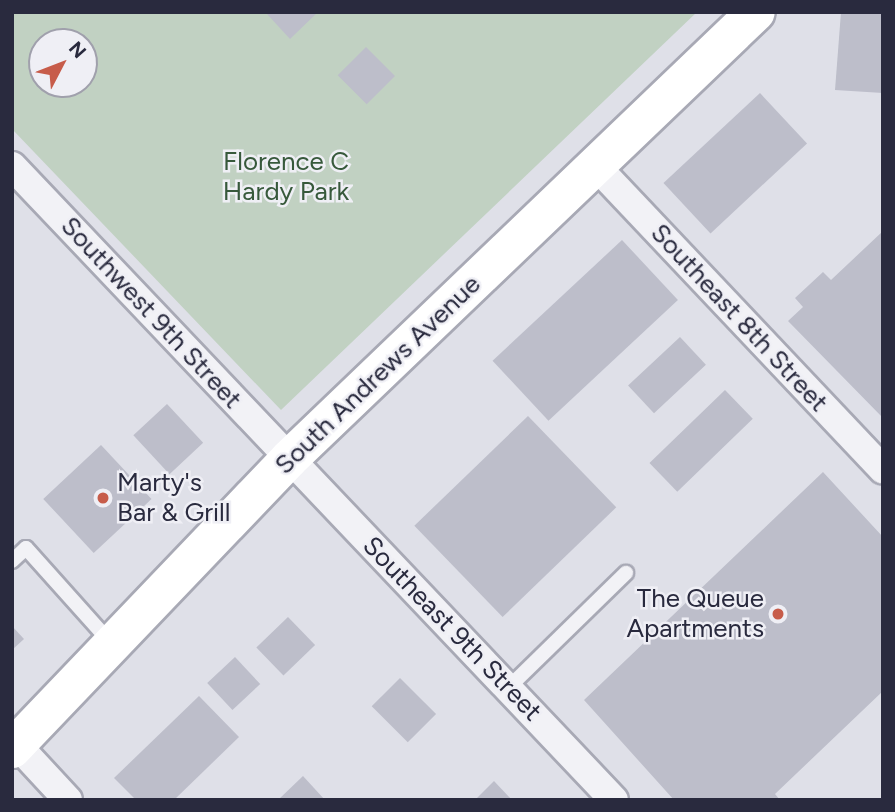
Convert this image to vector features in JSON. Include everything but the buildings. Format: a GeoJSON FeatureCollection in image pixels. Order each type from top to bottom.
{"type":"FeatureCollection","features":[{"type":"Feature","properties":{"kind":"main road","name":"South Andrews Avenue"},"geometry":{"type":"LineString","coordinates":[[14,747],[289,459],[755,12]]}},
{"type":"Feature","properties":{"kind":"street","name":"Southeast 8th Street"},"geometry":{"type":"LineString","coordinates":[[595,165],[883,470]]}},
{"type":"Feature","properties":{"kind":"street","name":"Southwest 9th Street"},"geometry":{"type":"LineString","coordinates":[[12,166],[289,459]]}},
{"type":"Feature","properties":{"kind":"street","name":"Southeast 9th Street"},"geometry":{"type":"LineString","coordinates":[[289,459],[614,800]]}},
{"type":"Feature","properties":{"kind":"street"},"geometry":{"type":"LineString","coordinates":[[14,747],[68,800]]}},
{"type":"Feature","properties":{"kind":"lane"},"geometry":{"type":"LineString","coordinates":[[12,561],[26,548],[113,646]]}},
{"type":"Feature","properties":{"kind":"lane"},"geometry":{"type":"LineString","coordinates":[[508,688],[626,573]]}},
{"type":"Feature","properties":{"kind":"green space","name":"Florence C Hardy Park"},"geometry":{"type":"Polygon","coordinates":[[[12,12],[697,12],[281,410],[12,129],[12,12]]]}},
{"type":"Feature","properties":{"kind":"place","name":"Marty's Bar & Grill"},"geometry":{"type":"Point","coordinates":[103,498]}},
{"type":"Feature","properties":{"kind":"place","name":"The Queue Apartments"},"geometry":{"type":"Point","coordinates":[778,614]}}]}
